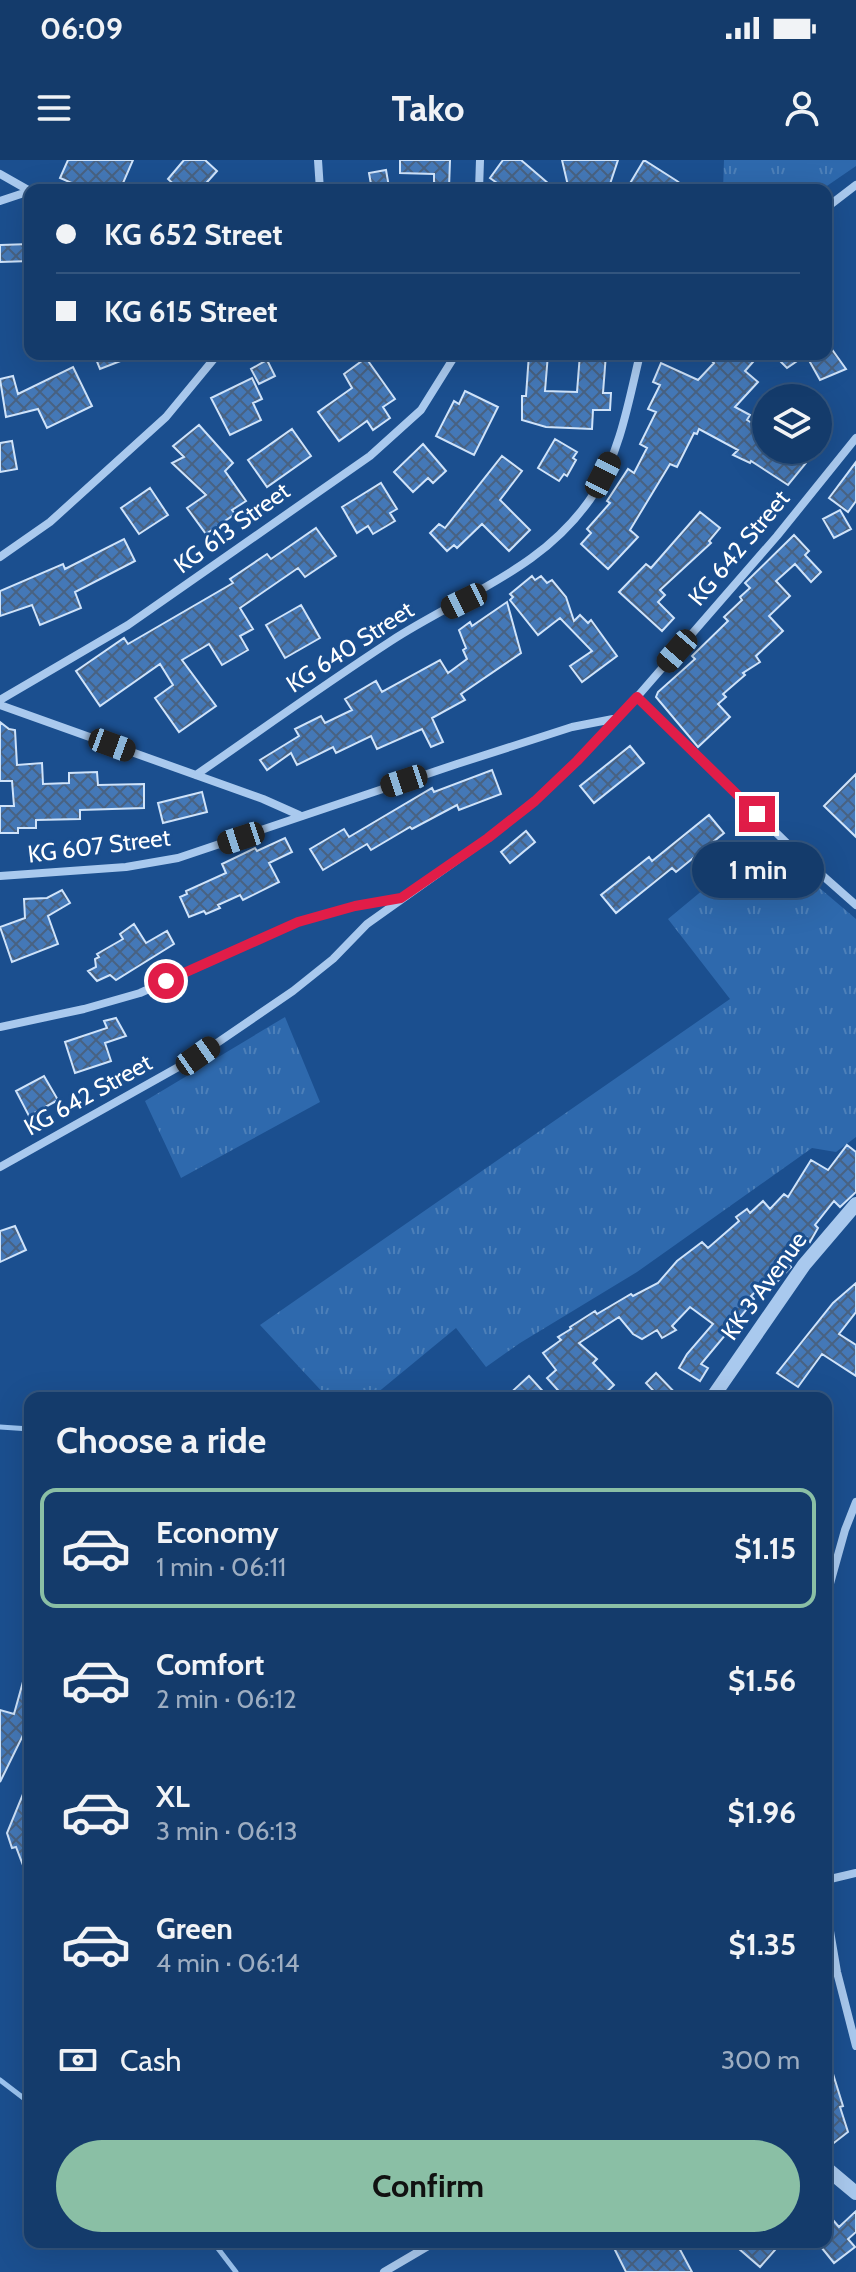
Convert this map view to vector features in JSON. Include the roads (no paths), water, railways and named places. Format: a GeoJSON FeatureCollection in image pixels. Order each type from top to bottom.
{"type":"FeatureCollection","features":[{"type":"Feature","properties":{"kind":"street"},"geometry":{"type":"LineString","coordinates":[[318,160],[320,184]]}},
{"type":"Feature","properties":{"kind":"street"},"geometry":{"type":"LineString","coordinates":[[479,184],[480,160]]}},
{"type":"Feature","properties":{"kind":"street"},"geometry":{"type":"LineString","coordinates":[[0,174],[24,188]]}},
{"type":"Feature","properties":{"kind":"street"},"geometry":{"type":"LineString","coordinates":[[832,203],[856,185]]}},
{"type":"Feature","properties":{"kind":"street"},"geometry":{"type":"LineString","coordinates":[[0,201],[24,193]]}},
{"type":"Feature","properties":{"kind":"street"},"geometry":{"type":"LineString","coordinates":[[0,557],[50,522],[166,417],[213,360]]}},
{"type":"Feature","properties":{"kind":"street","name":"KG 613 Street"},"geometry":{"type":"LineString","coordinates":[[0,702],[128,625],[370,456],[421,410],[452,360]]}},
{"type":"Feature","properties":{"kind":"street","name":"KG 640 Street"},"geometry":{"type":"LineString","coordinates":[[196,775],[392,640],[500,581],[559,534],[595,492],[612,458],[638,360]]}},
{"type":"Feature","properties":{"kind":"street","name":"KG 642 Street"},"geometry":{"type":"LineString","coordinates":[[0,1167],[198,1056],[293,991],[333,959],[367,924],[535,801],[637,697],[777,536],[856,438]]}},
{"type":"Feature","properties":{"kind":"street"},"geometry":{"type":"LineString","coordinates":[[637,697],[797,853],[856,905]]}},
{"type":"Feature","properties":{"kind":"street"},"geometry":{"type":"LineString","coordinates":[[0,702],[299,815]]}},
{"type":"Feature","properties":{"kind":"street","name":"KG 607 Street"},"geometry":{"type":"LineString","coordinates":[[0,876],[126,867],[178,858],[299,815],[572,727],[614,719]]}},
{"type":"Feature","properties":{"kind":"street"},"geometry":{"type":"LineString","coordinates":[[0,1027],[140,993],[298,922],[344,908],[401,898]]}},
{"type":"Feature","properties":{"kind":"street","name":"KK 3 Avenue"},"geometry":{"type":"LineString","coordinates":[[716,1392],[804,1265],[856,1204]]}},
{"type":"Feature","properties":{"kind":"street"},"geometry":{"type":"LineString","coordinates":[[832,1577],[856,1502]]}},
{"type":"Feature","properties":{"kind":"street"},"geometry":{"type":"LineString","coordinates":[[832,1879],[856,1873]]}},
{"type":"Feature","properties":{"kind":"street"},"geometry":{"type":"LineString","coordinates":[[832,1943],[856,2046]]}},
{"type":"Feature","properties":{"kind":"street"},"geometry":{"type":"LineString","coordinates":[[832,2173],[856,2193]]}},
{"type":"Feature","properties":{"kind":"street"},"geometry":{"type":"LineString","coordinates":[[384,2272],[425,2248]]}},
{"type":"Feature","properties":{"kind":"waterway"},"geometry":{"type":"LineString","coordinates":[[0,1427],[24,1429]]}},
{"type":"Feature","properties":{"kind":"waterway"},"geometry":{"type":"LineString","coordinates":[[0,2080],[24,2098]]}},
{"type":"Feature","properties":{"kind":"waterway"},"geometry":{"type":"LineString","coordinates":[[218,2248],[236,2272]]}}]}
